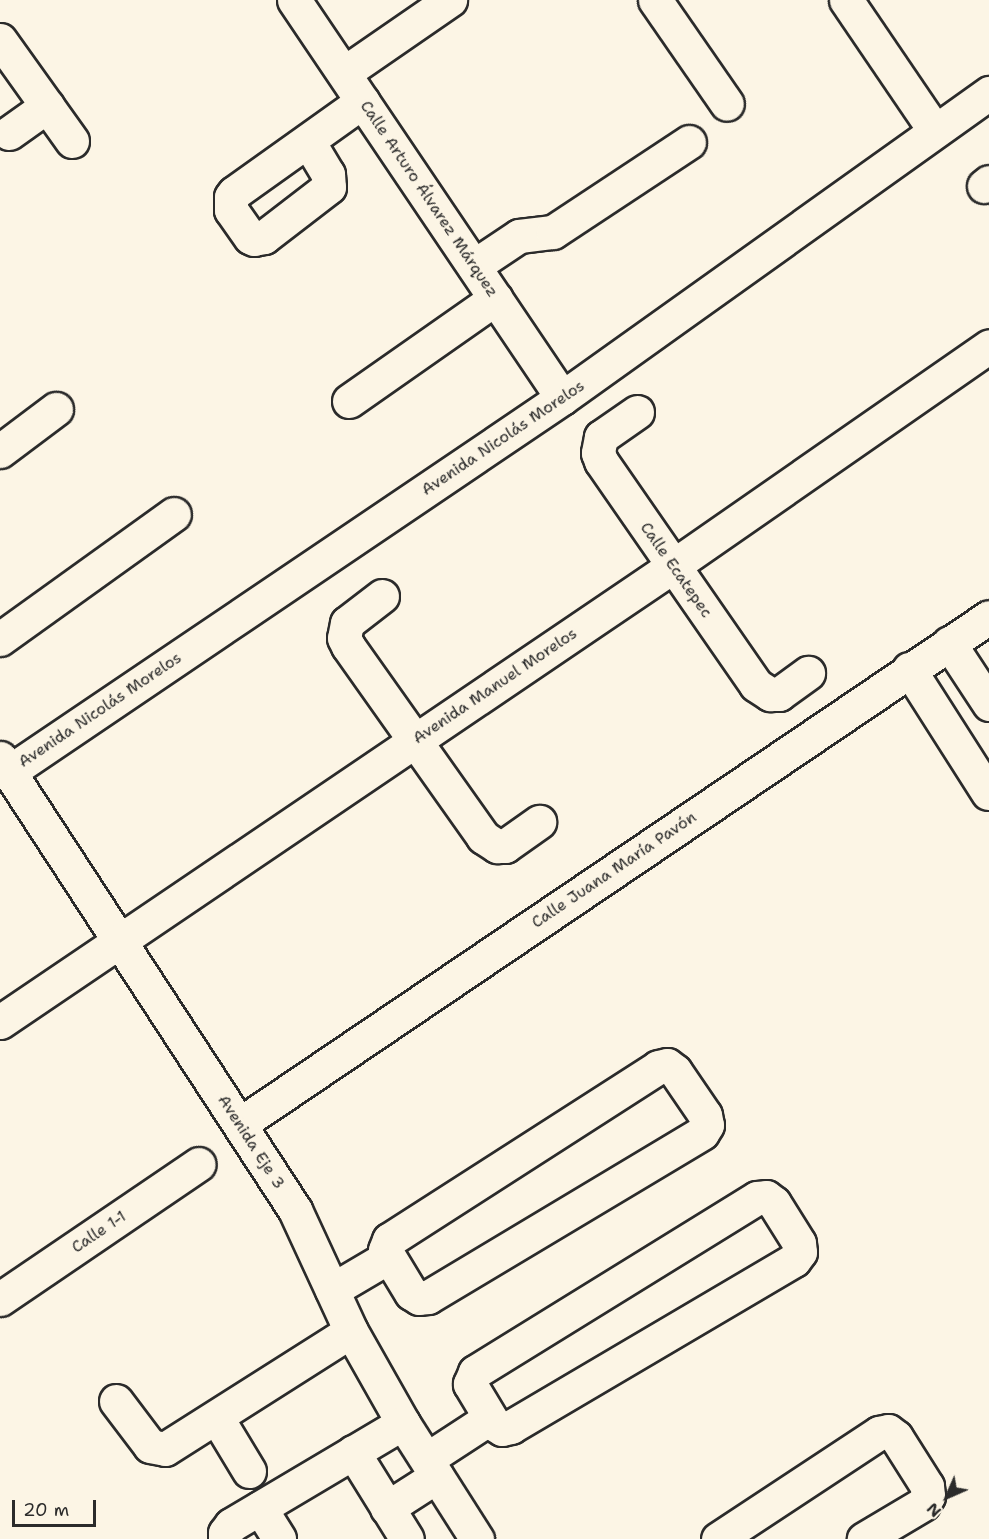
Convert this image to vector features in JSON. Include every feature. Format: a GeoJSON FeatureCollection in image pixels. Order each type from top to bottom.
{"type":"FeatureCollection","features":[{"type":"Feature","properties":{"kind":"street","name":"Calle Arturo Álvarez Márquez"},"geometry":{"type":"LineString","coordinates":[[295,0],[562,398]]}},
{"type":"Feature","properties":{"kind":"street"},"geometry":{"type":"LineString","coordinates":[[344,73],[450,0]]}},
{"type":"Feature","properties":{"kind":"street"},"geometry":{"type":"LineString","coordinates":[[656,0],[727,104]]}},
{"type":"Feature","properties":{"kind":"street"},"geometry":{"type":"LineString","coordinates":[[857,4],[935,131]]}},
{"type":"Feature","properties":{"kind":"street"},"geometry":{"type":"LineString","coordinates":[[0,40],[9,74],[47,106],[72,141]]}},
{"type":"Feature","properties":{"kind":"street","name":"Avenida Nicolás Morelos"},"geometry":{"type":"LineString","coordinates":[[5,765],[562,398],[989,93]]}},
{"type":"Feature","properties":{"kind":"street"},"geometry":{"type":"LineString","coordinates":[[308,141],[363,102]]}},
{"type":"Feature","properties":{"kind":"street"},"geometry":{"type":"LineString","coordinates":[[9,133],[47,106]]}},
{"type":"Feature","properties":{"kind":"street"},"geometry":{"type":"LineString","coordinates":[[474,266],[519,236],[554,232],[689,142]]}},
{"type":"Feature","properties":{"kind":"street"},"geometry":{"type":"LineString","coordinates":[[349,400],[496,298]]}},
{"type":"Feature","properties":{"kind":"street","name":"Avenida Manuel Morelos"},"geometry":{"type":"LineString","coordinates":[[0,1022],[673,566],[989,346]]}},
{"type":"Feature","properties":{"kind":"street"},"geometry":{"type":"LineString","coordinates":[[0,451],[56,409]]}},
{"type":"Feature","properties":{"kind":"street","name":"Calle Ecatepec"},"geometry":{"type":"LineString","coordinates":[[637,412],[601,437],[598,453],[673,566],[762,691],[779,694],[808,673]]}},
{"type":"Feature","properties":{"kind":"street"},"geometry":{"type":"LineString","coordinates":[[0,639],[174,514]]}},
{"type":"Feature","properties":{"kind":"street"},"geometry":{"type":"LineString","coordinates":[[382,596],[352,616],[347,623],[344,638],[489,843],[505,846],[539,822]]}},
{"type":"Feature","properties":{"kind":"street","name":"Calle Juana María Pavón"},"geometry":{"type":"LineString","coordinates":[[240,1124],[989,617]]}},
{"type":"Feature","properties":{"kind":"street"},"geometry":{"type":"LineString","coordinates":[[949,643],[989,704]]}},
{"type":"Feature","properties":{"kind":"street"},"geometry":{"type":"LineString","coordinates":[[909,669],[988,794]]}},
{"type":"Feature","properties":{"kind":"street","name":"Avenida Eje 3"},"geometry":{"type":"LineString","coordinates":[[5,765],[118,943],[295,1210],[324,1268],[351,1331],[472,1537]]}},
{"type":"Feature","properties":{"kind":"street"},"geometry":{"type":"LineString","coordinates":[[667,1065],[675,1071],[707,1120],[702,1133],[428,1297],[420,1298],[411,1293],[388,1257],[384,1247],[388,1240],[658,1067],[667,1065]]}},
{"type":"Feature","properties":{"kind":"street","name":"Calle 1-1"},"geometry":{"type":"LineString","coordinates":[[0,1299],[199,1164]]}},
{"type":"Feature","properties":{"kind":"street"},"geometry":{"type":"LineString","coordinates":[[766,1197],[774,1203],[799,1243],[800,1252],[794,1260],[511,1427],[498,1427],[490,1418],[470,1384],[475,1371],[757,1198],[766,1197]]}},
{"type":"Feature","properties":{"kind":"street"},"geometry":{"type":"LineString","coordinates":[[332,1290],[388,1257]]}},
{"type":"Feature","properties":{"kind":"street"},"geometry":{"type":"LineString","coordinates":[[116,1401],[144,1440],[157,1449],[172,1446],[318,1350],[351,1331]]}},
{"type":"Feature","properties":{"kind":"street"},"geometry":{"type":"LineString","coordinates":[[217,1418],[249,1471]]}},
{"type":"Feature","properties":{"kind":"street"},"geometry":{"type":"LineString","coordinates":[[387,1508],[490,1418]]}},
{"type":"Feature","properties":{"kind":"street"},"geometry":{"type":"LineString","coordinates":[[225,1539],[227,1528],[403,1423]]}},
{"type":"Feature","properties":{"kind":"street"},"geometry":{"type":"LineString","coordinates":[[718,1539],[879,1433],[888,1431],[896,1437],[927,1486],[928,1496],[923,1504],[864,1539]]}},
{"type":"Feature","properties":{"kind":"street"},"geometry":{"type":"LineString","coordinates":[[353,1452],[407,1539]]}},
{"type":"Feature","properties":{"kind":"street"},"geometry":{"type":"LineString","coordinates":[[260,1508],[279,1539]]}}]}
